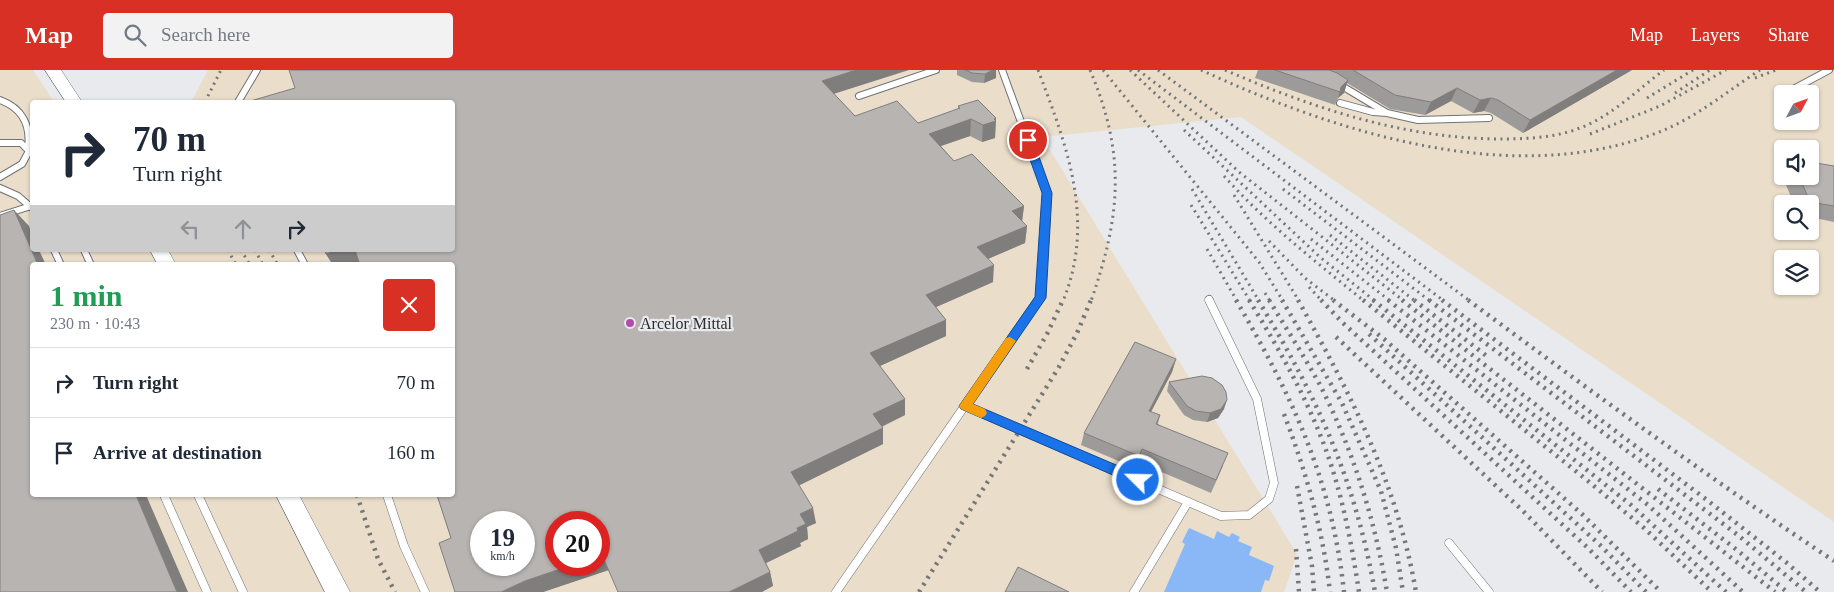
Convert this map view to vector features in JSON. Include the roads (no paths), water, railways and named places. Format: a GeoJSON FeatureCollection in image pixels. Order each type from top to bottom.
{"type":"FeatureCollection","features":[{"type":"Feature","properties":{"kind":"main road"},"geometry":{"type":"LineString","coordinates":[[53,70],[73,100]]}},
{"type":"Feature","properties":{"kind":"main road"},"geometry":{"type":"LineString","coordinates":[[288,497],[338,592]]}},
{"type":"Feature","properties":{"kind":"lane"},"geometry":{"type":"LineString","coordinates":[[239,100],[257,70]]}},
{"type":"Feature","properties":{"kind":"lane"},"geometry":{"type":"LineString","coordinates":[[859,96],[936,70]]}},
{"type":"Feature","properties":{"kind":"lane"},"geometry":{"type":"LineString","coordinates":[[836,592],[1040,298],[1047,193],[1002,70]]}},
{"type":"Feature","properties":{"kind":"lane"},"geometry":{"type":"LineString","coordinates":[[1801,85],[1829,70]]}},
{"type":"Feature","properties":{"kind":"lane"},"geometry":{"type":"LineString","coordinates":[[1332,80],[1387,113]]}},
{"type":"Feature","properties":{"kind":"lane"},"geometry":{"type":"LineString","coordinates":[[0,100],[17,109],[25,118],[30,139],[30,152],[19,167],[0,177]]}},
{"type":"Feature","properties":{"kind":"lane"},"geometry":{"type":"LineString","coordinates":[[1340,103],[1372,112],[1387,113],[1418,120],[1489,118]]}},
{"type":"Feature","properties":{"kind":"lane"},"geometry":{"type":"LineString","coordinates":[[0,143],[18,142],[30,152]]}},
{"type":"Feature","properties":{"kind":"lane"},"geometry":{"type":"LineString","coordinates":[[0,188],[18,196],[30,205]]}},
{"type":"Feature","properties":{"kind":"lane"},"geometry":{"type":"LineString","coordinates":[[0,216],[30,208]]}},
{"type":"Feature","properties":{"kind":"lane"},"geometry":{"type":"LineString","coordinates":[[965,406],[1221,516],[1249,515],[1269,499],[1274,483],[1257,399],[1209,299]]}},
{"type":"Feature","properties":{"kind":"lane"},"geometry":{"type":"LineString","coordinates":[[165,497],[207,592]]}},
{"type":"Feature","properties":{"kind":"lane"},"geometry":{"type":"LineString","coordinates":[[199,497],[243,592]]}},
{"type":"Feature","properties":{"kind":"lane"},"geometry":{"type":"LineString","coordinates":[[388,497],[404,546],[425,592]]}},
{"type":"Feature","properties":{"kind":"lane"},"geometry":{"type":"LineString","coordinates":[[1134,592],[1188,502]]}},
{"type":"Feature","properties":{"kind":"lane"},"geometry":{"type":"LineString","coordinates":[[1449,542],[1489,592]]}},
{"type":"Feature","properties":{"kind":"water"},"geometry":{"type":"Polygon","coordinates":[[[1189,528],[1214,539],[1217,531],[1229,537],[1232,533],[1240,537],[1238,541],[1252,547],[1249,555],[1274,566],[1269,581],[1265,580],[1261,592],[1164,592],[1185,544],[1182,542],[1189,528]]]}},
{"type":"Feature","properties":{"kind":"railway"},"geometry":{"type":"LineString","coordinates":[[206,100],[221,70]]}},
{"type":"Feature","properties":{"kind":"railway"},"geometry":{"type":"LineString","coordinates":[[1038,70],[1059,127],[1074,184],[1077,242],[1073,271],[1063,301]]}},
{"type":"Feature","properties":{"kind":"railway"},"geometry":{"type":"LineString","coordinates":[[1090,70],[1102,101],[1110,130],[1115,185],[1109,241],[1091,301]]}},
{"type":"Feature","properties":{"kind":"railway"},"geometry":{"type":"LineString","coordinates":[[1103,70],[1259,262],[1283,301]]}},
{"type":"Feature","properties":{"kind":"railway"},"geometry":{"type":"LineString","coordinates":[[1130,70],[1239,172],[1404,301]]}},
{"type":"Feature","properties":{"kind":"railway"},"geometry":{"type":"LineString","coordinates":[[1138,70],[1444,301]]}},
{"type":"Feature","properties":{"kind":"railway"},"geometry":{"type":"LineString","coordinates":[[1158,70],[1470,301]]}},
{"type":"Feature","properties":{"kind":"railway"},"geometry":{"type":"LineString","coordinates":[[1201,70],[1310,115],[1369,133],[1429,146],[1489,154],[1549,155],[1608,148],[1664,130],[1701,110],[1760,70]]}},
{"type":"Feature","properties":{"kind":"railway"},"geometry":{"type":"LineString","coordinates":[[1225,70],[1291,97],[1393,127],[1427,133],[1498,139],[1550,136],[1580,128],[1614,110],[1664,70]]}},
{"type":"Feature","properties":{"kind":"railway"},"geometry":{"type":"LineString","coordinates":[[1647,98],[1693,70]]}},
{"type":"Feature","properties":{"kind":"railway"},"geometry":{"type":"LineString","coordinates":[[1675,93],[1710,70]]}},
{"type":"Feature","properties":{"kind":"railway"},"geometry":{"type":"LineString","coordinates":[[1590,134],[1660,106],[1726,70]]}},
{"type":"Feature","properties":{"kind":"railway"},"geometry":{"type":"LineString","coordinates":[[1755,78],[1776,70]]}},
{"type":"Feature","properties":{"kind":"railway"},"geometry":{"type":"LineString","coordinates":[[1184,130],[1321,258],[1375,301]]}},
{"type":"Feature","properties":{"kind":"railway"},"geometry":{"type":"LineString","coordinates":[[1224,176],[1274,226],[1364,301]]}},
{"type":"Feature","properties":{"kind":"railway"},"geometry":{"type":"LineString","coordinates":[[1192,189],[1259,301]]}},
{"type":"Feature","properties":{"kind":"railway"},"geometry":{"type":"LineString","coordinates":[[1283,189],[1430,301]]}},
{"type":"Feature","properties":{"kind":"railway"},"geometry":{"type":"LineString","coordinates":[[1234,195],[1299,301]]}},
{"type":"Feature","properties":{"kind":"railway"},"geometry":{"type":"LineString","coordinates":[[1191,205],[1250,301]]}},
{"type":"Feature","properties":{"kind":"railway"},"geometry":{"type":"LineString","coordinates":[[1330,235],[1415,301]]}},
{"type":"Feature","properties":{"kind":"railway"},"geometry":{"type":"LineString","coordinates":[[1311,239],[1390,301]]}},
{"type":"Feature","properties":{"kind":"railway"},"geometry":{"type":"LineString","coordinates":[[1269,241],[1305,278],[1335,301]]}},
{"type":"Feature","properties":{"kind":"railway"},"geometry":{"type":"LineString","coordinates":[[1207,249],[1237,301]]}},
{"type":"Feature","properties":{"kind":"railway"},"geometry":{"type":"LineString","coordinates":[[229,252],[234,262]]}},
{"type":"Feature","properties":{"kind":"railway"},"geometry":{"type":"LineString","coordinates":[[242,252],[248,262]]}},
{"type":"Feature","properties":{"kind":"railway"},"geometry":{"type":"LineString","coordinates":[[256,252],[261,262]]}},
{"type":"Feature","properties":{"kind":"railway"},"geometry":{"type":"LineString","coordinates":[[270,252],[276,262]]}},
{"type":"Feature","properties":{"kind":"railway"},"geometry":{"type":"LineString","coordinates":[[1309,287],[1322,301]]}},
{"type":"Feature","properties":{"kind":"railway"},"geometry":{"type":"LineString","coordinates":[[1265,293],[1270,301]]}},
{"type":"Feature","properties":{"kind":"railway"},"geometry":{"type":"LineString","coordinates":[[1027,369],[1047,334],[1063,300]]}},
{"type":"Feature","properties":{"kind":"railway"},"geometry":{"type":"LineString","coordinates":[[919,592],[1059,367],[1077,333],[1091,300]]}},
{"type":"Feature","properties":{"kind":"railway"},"geometry":{"type":"LineString","coordinates":[[1236,300],[1275,370],[1306,440],[1330,513],[1344,592]]}},
{"type":"Feature","properties":{"kind":"railway"},"geometry":{"type":"LineString","coordinates":[[1249,300],[1288,367],[1321,437],[1334,475],[1344,514],[1359,592]]}},
{"type":"Feature","properties":{"kind":"railway"},"geometry":{"type":"LineString","coordinates":[[1258,300],[1316,405],[1331,440],[1357,512],[1375,592]]}},
{"type":"Feature","properties":{"kind":"railway"},"geometry":{"type":"LineString","coordinates":[[1269,300],[1320,385],[1343,435],[1369,512],[1387,592]]}},
{"type":"Feature","properties":{"kind":"railway"},"geometry":{"type":"LineString","coordinates":[[1282,300],[1342,403],[1381,491],[1396,548],[1403,592]]}},
{"type":"Feature","properties":{"kind":"railway"},"geometry":{"type":"LineString","coordinates":[[1298,300],[1354,405],[1370,441],[1397,514],[1408,552],[1416,592]]}},
{"type":"Feature","properties":{"kind":"railway"},"geometry":{"type":"LineString","coordinates":[[1321,300],[1343,323],[1589,549],[1631,592]]}},
{"type":"Feature","properties":{"kind":"railway"},"geometry":{"type":"LineString","coordinates":[[1333,300],[1384,339],[1583,515],[1661,592]]}},
{"type":"Feature","properties":{"kind":"railway"},"geometry":{"type":"LineString","coordinates":[[1363,300],[1588,481],[1644,528],[1712,592]]}},
{"type":"Feature","properties":{"kind":"railway"},"geometry":{"type":"LineString","coordinates":[[1373,300],[1631,505],[1726,592]]}},
{"type":"Feature","properties":{"kind":"railway"},"geometry":{"type":"LineString","coordinates":[[1388,300],[1648,505],[1743,592]]}},
{"type":"Feature","properties":{"kind":"railway"},"geometry":{"type":"LineString","coordinates":[[1402,300],[1775,592]]}},
{"type":"Feature","properties":{"kind":"railway"},"geometry":{"type":"LineString","coordinates":[[1414,300],[1488,357]]}},
{"type":"Feature","properties":{"kind":"railway"},"geometry":{"type":"LineString","coordinates":[[1429,300],[1739,536],[1806,592]]}},
{"type":"Feature","properties":{"kind":"railway"},"geometry":{"type":"LineString","coordinates":[[1442,300],[1707,500],[1787,563],[1820,592]]}},
{"type":"Feature","properties":{"kind":"railway"},"geometry":{"type":"LineString","coordinates":[[1468,300],[1695,465],[1834,561]]}},
{"type":"Feature","properties":{"kind":"railway"},"geometry":{"type":"LineString","coordinates":[[1369,334],[1600,545],[1646,592]]}},
{"type":"Feature","properties":{"kind":"railway"},"geometry":{"type":"LineString","coordinates":[[1336,337],[1523,511],[1602,592]]}},
{"type":"Feature","properties":{"kind":"railway"},"geometry":{"type":"LineString","coordinates":[[1284,414],[1313,502],[1323,546],[1330,592]]}},
{"type":"Feature","properties":{"kind":"railway"},"geometry":{"type":"LineString","coordinates":[[1297,486],[1312,566],[1314,592]]}},
{"type":"Feature","properties":{"kind":"railway"},"geometry":{"type":"LineString","coordinates":[[1658,489],[1737,550],[1787,592]]}},
{"type":"Feature","properties":{"kind":"railway"},"geometry":{"type":"LineString","coordinates":[[358,497],[378,559],[395,592]]}},
{"type":"Feature","properties":{"kind":"railway"},"geometry":{"type":"LineString","coordinates":[[1296,549],[1299,592]]}},
{"type":"Feature","properties":{"kind":"place","name":"Arcelor Mittal"},"geometry":{"type":"Point","coordinates":[630,323]}}]}
